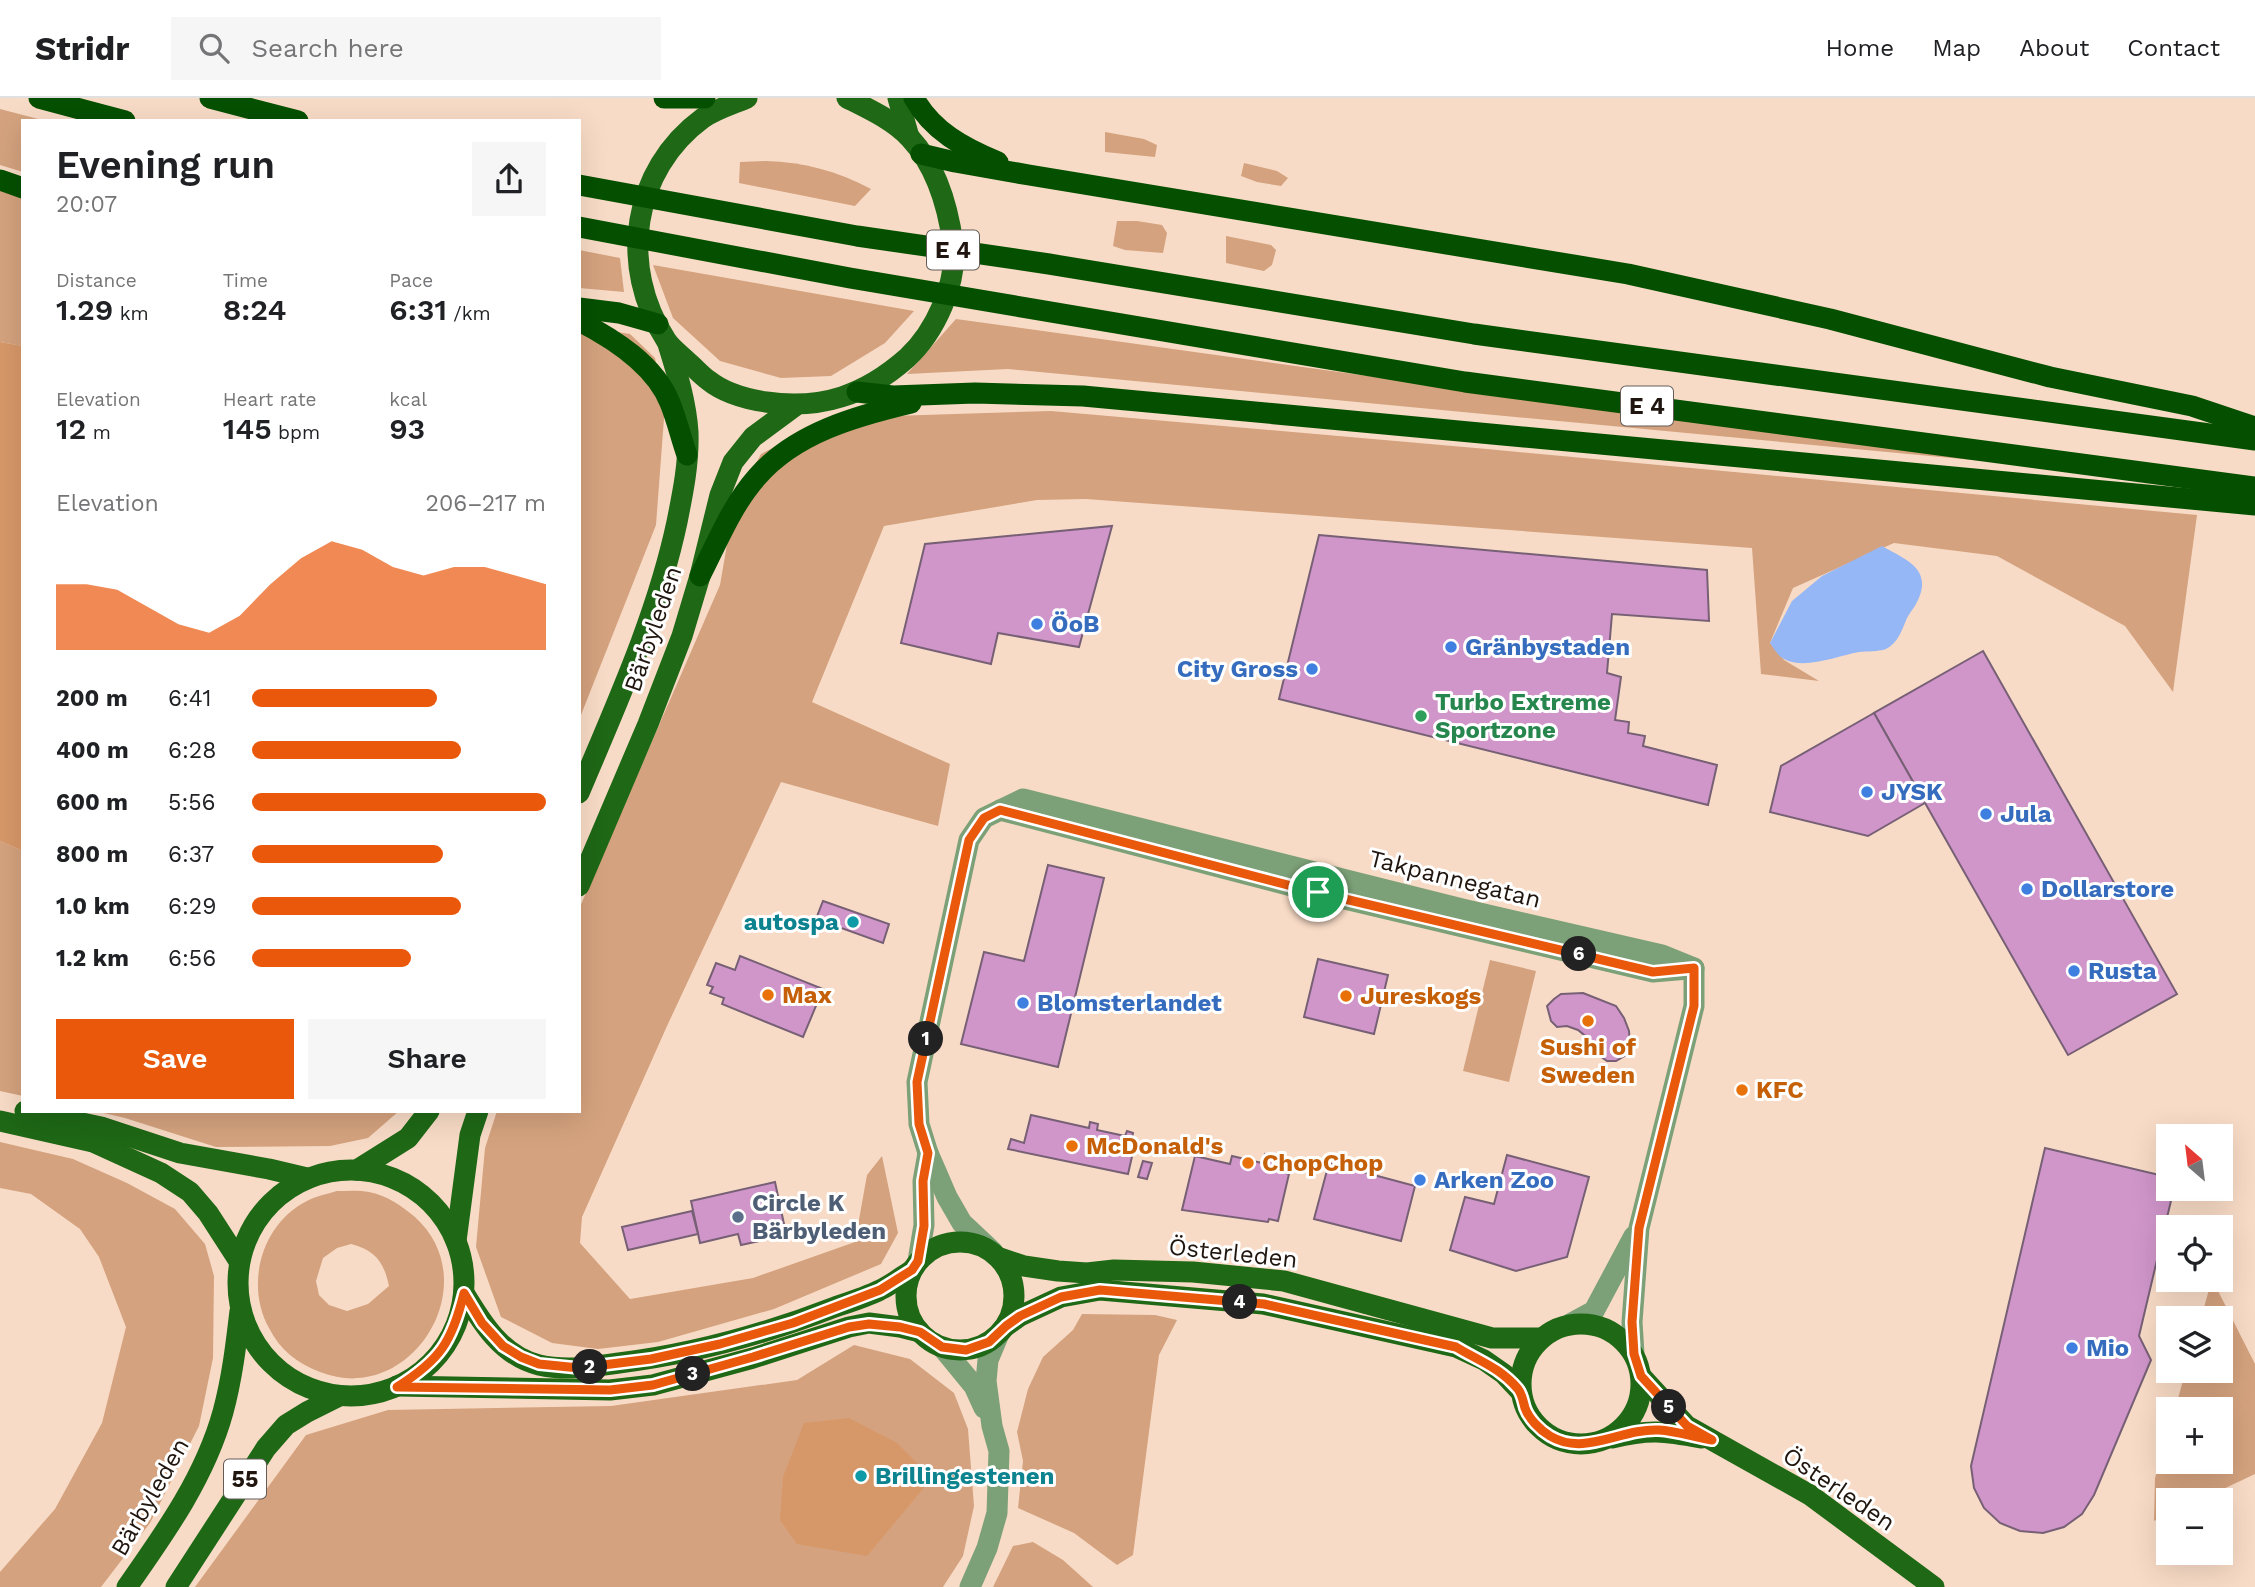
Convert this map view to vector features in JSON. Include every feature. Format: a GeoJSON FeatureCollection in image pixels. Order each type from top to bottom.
{"type":"FeatureCollection","features":[{"type":"Feature","properties":{"kind":"highway"},"geometry":{"type":"LineString","coordinates":[[39,98],[118,119]]}},
{"type":"Feature","properties":{"kind":"highway"},"geometry":{"type":"LineString","coordinates":[[210,98],[290,119]]}},
{"type":"Feature","properties":{"kind":"highway"},"geometry":{"type":"LineString","coordinates":[[664,98],[705,98]]}},
{"type":"Feature","properties":{"kind":"highway"},"geometry":{"type":"LineString","coordinates":[[914,98],[931,123],[950,138],[978,154],[1029,175]]}},
{"type":"Feature","properties":{"kind":"highway"},"geometry":{"type":"LineString","coordinates":[[915,146],[955,162],[1628,274],[1830,319],[2050,377],[2192,406],[2255,427]]}},
{"type":"Feature","properties":{"kind":"highway"},"geometry":{"type":"LineString","coordinates":[[0,180],[21,187]]}},
{"type":"Feature","properties":{"kind":"highway","name":"E 4"},"geometry":{"type":"LineString","coordinates":[[581,185],[857,236],[1049,264],[1474,334],[2255,440]]}},
{"type":"Feature","properties":{"kind":"highway","name":"E 4"},"geometry":{"type":"LineString","coordinates":[[581,227],[734,258],[1465,382],[2255,487]]}},
{"type":"Feature","properties":{"kind":"highway"},"geometry":{"type":"LineString","coordinates":[[581,308],[619,313],[662,333]]}},
{"type":"Feature","properties":{"kind":"highway"},"geometry":{"type":"LineString","coordinates":[[581,322],[621,345],[650,372],[669,400],[687,455]]}},
{"type":"Feature","properties":{"kind":"highway"},"geometry":{"type":"LineString","coordinates":[[857,392],[893,396],[975,393],[1097,398],[2255,505]]}},
{"type":"Feature","properties":{"kind":"highway"},"geometry":{"type":"LineString","coordinates":[[700,576],[729,520],[756,478],[782,453],[816,433],[850,419],[945,395]]}},
{"type":"Feature","properties":{"kind":"main road","name":"Bärbyleden"},"geometry":{"type":"LineString","coordinates":[[581,788],[648,622],[671,548],[686,480],[688,432],[682,391],[662,333],[645,297],[639,273],[638,242],[643,199],[662,162],[676,143],[705,117],[747,98]]}},
{"type":"Feature","properties":{"kind":"main road"},"geometry":{"type":"LineString","coordinates":[[847,98],[883,117],[915,146]]}},
{"type":"Feature","properties":{"kind":"main road"},"geometry":{"type":"LineString","coordinates":[[662,333],[709,382],[743,398],[794,406],[836,399],[857,392],[888,374],[917,348],[940,313],[951,276],[954,254],[949,218],[937,182],[915,146],[898,98]]}},
{"type":"Feature","properties":{"kind":"main road","name":"Bärbyleden"},"geometry":{"type":"LineString","coordinates":[[581,881],[682,636],[720,495],[733,462],[753,437],[794,406]]}},
{"type":"Feature","properties":{"kind":"main road"},"geometry":{"type":"LineString","coordinates":[[0,1106],[21,1110]]}},
{"type":"Feature","properties":{"kind":"main road"},"geometry":{"type":"LineString","coordinates":[[33,1113],[101,1128],[180,1153],[307,1178]]}},
{"type":"Feature","properties":{"kind":"main road"},"geometry":{"type":"LineString","coordinates":[[357,1170],[408,1139],[428,1113]]}},
{"type":"Feature","properties":{"kind":"main road"},"geometry":{"type":"LineString","coordinates":[[456,1241],[470,1135],[477,1113]]}},
{"type":"Feature","properties":{"kind":"main road"},"geometry":{"type":"LineString","coordinates":[[0,1121],[93,1142],[160,1173],[190,1192],[208,1213],[239,1261]]}},
{"type":"Feature","properties":{"kind":"main road"},"geometry":{"type":"LineString","coordinates":[[357,1170],[389,1176],[417,1191],[440,1213],[456,1241],[463,1267],[464,1293],[457,1322],[443,1349],[422,1371],[397,1387],[369,1395],[339,1396],[305,1387],[276,1368],[253,1341],[240,1309],[237,1285],[239,1261],[248,1234],[263,1211],[283,1192],[307,1178],[332,1171],[357,1170]]}},
{"type":"Feature","properties":{"kind":"main road"},"geometry":{"type":"LineString","coordinates":[[397,1387],[610,1390],[653,1385],[849,1327],[869,1324],[920,1332],[942,1347],[954,1350],[978,1347],[1002,1330],[1013,1305],[1014,1284],[1009,1270],[997,1255],[974,1243],[954,1241],[934,1247],[915,1266],[880,1290],[781,1327],[651,1359],[579,1368],[539,1364],[503,1346],[482,1323],[464,1293]]}},
{"type":"Feature","properties":{"kind":"main road","name":"Österleden"},"geometry":{"type":"LineString","coordinates":[[997,1255],[1024,1266],[1058,1271],[1193,1272],[1284,1281],[1492,1338],[1539,1338]]}},
{"type":"Feature","properties":{"kind":"main road"},"geometry":{"type":"LineString","coordinates":[[915,1266],[906,1286],[906,1303],[911,1319],[920,1332]]}},
{"type":"Feature","properties":{"kind":"main road","name":"Österleden"},"geometry":{"type":"LineString","coordinates":[[1002,1330],[1061,1297],[1100,1290],[1264,1304],[1456,1347],[1484,1360],[1504,1374],[1520,1391]]}},
{"type":"Feature","properties":{"kind":"main road","name":"Bärbyleden"},"geometry":{"type":"LineString","coordinates":[[127,1587],[165,1533],[200,1473],[223,1414],[235,1361],[240,1309]]}},
{"type":"Feature","properties":{"kind":"main road"},"geometry":{"type":"LineString","coordinates":[[1570,1324],[1589,1324],[1609,1330],[1621,1338],[1634,1354],[1641,1376],[1640,1398],[1636,1410],[1624,1427],[1607,1439],[1592,1444],[1571,1444],[1551,1437],[1539,1429],[1527,1412],[1520,1391],[1524,1363],[1539,1338],[1570,1324]]}},
{"type":"Feature","properties":{"kind":"main road","name":"Österleden"},"geometry":{"type":"LineString","coordinates":[[1641,1376],[1687,1426],[1810,1495],[1934,1587]]}},
{"type":"Feature","properties":{"kind":"main road","name":"55"},"geometry":{"type":"LineString","coordinates":[[176,1587],[266,1448],[286,1425],[339,1396]]}},
{"type":"Feature","properties":{"kind":"main road","name":"Österleden"},"geometry":{"type":"LineString","coordinates":[[1607,1439],[1659,1430],[1712,1440]]}},
{"type":"Feature","properties":{"kind":"street","name":"Takpannegatan"},"geometry":{"type":"LineString","coordinates":[[997,1255],[962,1223],[947,1197],[919,1124],[917,1082],[969,840],[984,818],[1023,799],[1662,956],[1694,968],[1694,1006],[1639,1228],[1632,1322],[1634,1354]]}},
{"type":"Feature","properties":{"kind":"street","name":"Takpannegatan"},"geometry":{"type":"LineString","coordinates":[[915,1266],[924,1226],[923,1181],[928,1153]]}},
{"type":"Feature","properties":{"kind":"street","name":"Takpannegatan"},"geometry":{"type":"LineString","coordinates":[[1570,1324],[1594,1311],[1639,1228]]}},
{"type":"Feature","properties":{"kind":"street"},"geometry":{"type":"LineString","coordinates":[[970,1587],[996,1522],[999,1451],[992,1426],[986,1381],[989,1360],[1002,1330]]}},
{"type":"Feature","properties":{"kind":"street"},"geometry":{"type":"LineString","coordinates":[[942,1347],[974,1386],[992,1426]]}},
{"type":"Feature","properties":{"kind":"shaded area"},"geometry":{"type":"Polygon","coordinates":[[[0,109],[38,119],[21,119],[21,171],[0,165],[0,109]]]}},
{"type":"Feature","properties":{"kind":"shaded area"},"geometry":{"type":"Polygon","coordinates":[[[1105,132],[1144,139],[1157,145],[1155,157],[1105,152],[1105,132]]]}},
{"type":"Feature","properties":{"kind":"shaded area"},"geometry":{"type":"Polygon","coordinates":[[[766,161],[820,169],[871,189],[855,206],[739,183],[740,162],[766,161]]]}},
{"type":"Feature","properties":{"kind":"shaded area"},"geometry":{"type":"Polygon","coordinates":[[[1244,163],[1277,171],[1288,178],[1281,186],[1257,182],[1241,176],[1244,163]]]}},
{"type":"Feature","properties":{"kind":"shaded area"},"geometry":{"type":"Polygon","coordinates":[[[0,189],[21,195],[21,346],[0,342],[0,189]]]}},
{"type":"Feature","properties":{"kind":"shaded area"},"geometry":{"type":"Polygon","coordinates":[[[1117,221],[1162,225],[1167,233],[1163,253],[1125,250],[1113,246],[1117,221]]]}},
{"type":"Feature","properties":{"kind":"shaded area"},"geometry":{"type":"Polygon","coordinates":[[[1226,236],[1271,245],[1276,250],[1272,265],[1264,271],[1226,263],[1226,236]]]}},
{"type":"Feature","properties":{"kind":"shaded area"},"geometry":{"type":"Polygon","coordinates":[[[581,250],[620,258],[624,292],[581,288],[581,250]]]}},
{"type":"Feature","properties":{"kind":"shaded area"},"geometry":{"type":"Polygon","coordinates":[[[653,265],[914,311],[885,343],[831,376],[781,378],[720,361],[673,318],[653,265]]]}},
{"type":"Feature","properties":{"kind":"shaded area"},"geometry":{"type":"Polygon","coordinates":[[[956,319],[1983,461],[1008,369],[907,374],[956,319]]]}},
{"type":"Feature","properties":{"kind":"shaded area"},"geometry":{"type":"Polygon","coordinates":[[[581,326],[630,334],[655,358],[665,405],[656,525],[581,715],[581,326]]]}},
{"type":"Feature","properties":{"kind":"shaded area"},"geometry":{"type":"Polygon","coordinates":[[[0,342],[21,346],[21,850],[0,841],[0,342]]]}},
{"type":"Feature","properties":{"kind":"shaded area"},"geometry":{"type":"Polygon","coordinates":[[[1051,411],[2197,515],[2173,692],[2125,626],[1997,556],[1894,543],[1793,588],[1770,643],[1784,660],[1819,681],[1761,674],[1752,548],[1086,499],[1037,500],[884,526],[812,702],[950,764],[938,826],[781,782],[667,1026],[582,1217],[580,1243],[630,1299],[753,1278],[855,1242],[867,1175],[882,1156],[898,1233],[881,1264],[774,1309],[658,1342],[598,1349],[552,1343],[501,1317],[476,1247],[485,1148],[496,1113],[581,1113],[581,904],[720,585],[734,504],[761,454],[828,418],[1051,411]]]}},
{"type":"Feature","properties":{"kind":"shaded area"},"geometry":{"type":"Polygon","coordinates":[[[0,841],[21,850],[21,1096],[0,1091],[0,841]]]}},
{"type":"Feature","properties":{"kind":"shaded area"},"geometry":{"type":"Polygon","coordinates":[[[1490,960],[1536,971],[1509,1082],[1463,1071],[1490,960]]]}},
{"type":"Feature","properties":{"kind":"shaded area"},"geometry":{"type":"Polygon","coordinates":[[[104,1113],[397,1113],[368,1138],[330,1146],[216,1147],[104,1113]]]}},
{"type":"Feature","properties":{"kind":"shaded area"},"geometry":{"type":"Polygon","coordinates":[[[0,1142],[73,1159],[127,1183],[175,1209],[205,1244],[214,1276],[213,1358],[199,1426],[150,1523],[101,1587],[0,1587],[0,1572],[55,1509],[102,1423],[126,1327],[99,1257],[80,1229],[31,1194],[0,1188],[0,1142]]]}},
{"type":"Feature","properties":{"kind":"shaded area"},"geometry":{"type":"Polygon","coordinates":[[[337,1191],[375,1193],[405,1209],[415,1217],[436,1244],[444,1274],[441,1305],[429,1333],[409,1356],[384,1372],[353,1378],[320,1372],[290,1355],[278,1343],[269,1328],[258,1293],[262,1257],[278,1224],[291,1211],[307,1201],[337,1191]],[[351,1244],[337,1248],[323,1258],[316,1281],[319,1295],[329,1305],[347,1311],[368,1304],[389,1286],[377,1258],[351,1244]]]}},
{"type":"Feature","properties":{"kind":"shaded area"},"geometry":{"type":"Polygon","coordinates":[[[2208,1292],[2219,1292],[2226,1306],[2204,1306],[2208,1292]]]}},
{"type":"Feature","properties":{"kind":"shaded area"},"geometry":{"type":"Polygon","coordinates":[[[1082,1314],[1155,1315],[1177,1320],[1159,1355],[1133,1555],[1117,1565],[1074,1533],[1018,1508],[1023,1461],[1017,1432],[1028,1389],[1043,1357],[1073,1330],[1082,1314]]]}},
{"type":"Feature","properties":{"kind":"shaded area"},"geometry":{"type":"Polygon","coordinates":[[[2233,1321],[2255,1364],[2255,1474],[2225,1488],[2156,1488],[2154,1521],[2156,1474],[2233,1474],[2233,1397],[2178,1397],[2182,1383],[2233,1383],[2233,1321]]]}},
{"type":"Feature","properties":{"kind":"shaded area"},"geometry":{"type":"Polygon","coordinates":[[[854,1345],[910,1359],[954,1393],[968,1429],[974,1506],[963,1556],[943,1587],[195,1587],[306,1435],[388,1410],[611,1406],[797,1380],[854,1345]]]}},
{"type":"Feature","properties":{"kind":"shaded area"},"geometry":{"type":"Polygon","coordinates":[[[849,1418],[897,1443],[932,1478],[867,1556],[797,1544],[780,1520],[783,1477],[804,1423],[849,1418]]]}},
{"type":"Feature","properties":{"kind":"shaded area"},"geometry":{"type":"Polygon","coordinates":[[[1033,1542],[1063,1560],[1093,1587],[993,1587],[1013,1546],[1033,1542]]]}},
{"type":"Feature","properties":{"kind":"water"},"geometry":{"type":"Polygon","coordinates":[[[1882,546],[1907,560],[1919,572],[1922,580],[1918,600],[1894,643],[1883,650],[1859,652],[1811,663],[1792,662],[1780,656],[1770,643],[1792,601],[1822,576],[1882,546]]]}},
{"type":"Feature","properties":{"kind":"building"},"geometry":{"type":"Polygon","coordinates":[[[1112,526],[1079,647],[998,633],[991,664],[901,643],[925,544],[1112,526]]]}},
{"type":"Feature","properties":{"kind":"building","name":"Gränbystaden"},"geometry":{"type":"Polygon","coordinates":[[[1319,535],[1707,570],[1709,621],[1612,614],[1607,673],[1621,677],[1615,720],[1629,722],[1628,733],[1645,736],[1643,746],[1717,765],[1708,805],[1279,699],[1319,535]]]}},
{"type":"Feature","properties":{"kind":"building"},"geometry":{"type":"Polygon","coordinates":[[[1983,651],[2177,994],[2068,1055],[1874,713],[1983,651]]]}},
{"type":"Feature","properties":{"kind":"building"},"geometry":{"type":"Polygon","coordinates":[[[1874,713],[1925,803],[1868,836],[1770,812],[1781,766],[1874,713]]]}},
{"type":"Feature","properties":{"kind":"building","name":"Blomsterlandet"},"geometry":{"type":"Polygon","coordinates":[[[1048,865],[1104,878],[1058,1067],[961,1044],[984,952],[1024,961],[1048,865]]]}},
{"type":"Feature","properties":{"kind":"building","name":"autospa"},"geometry":{"type":"Polygon","coordinates":[[[823,901],[889,924],[883,943],[816,919],[823,901]]]}},
{"type":"Feature","properties":{"kind":"building","name":"Max"},"geometry":{"type":"Polygon","coordinates":[[[740,956],[823,989],[803,1037],[722,1004],[724,998],[710,993],[713,987],[707,985],[716,963],[735,970],[740,956]]]}},
{"type":"Feature","properties":{"kind":"building","name":"Jureskogs"},"geometry":{"type":"Polygon","coordinates":[[[1318,959],[1388,975],[1374,1034],[1304,1017],[1318,959]]]}},
{"type":"Feature","properties":{"kind":"building"},"geometry":{"type":"Polygon","coordinates":[[[1583,993],[1616,1006],[1624,1018],[1630,1045],[1626,1055],[1616,1061],[1607,1061],[1596,1053],[1589,1039],[1578,1030],[1567,1026],[1557,1027],[1551,1021],[1547,1006],[1554,999],[1561,994],[1583,993]]]}},
{"type":"Feature","properties":{"kind":"building","name":"McDonald's"},"geometry":{"type":"Polygon","coordinates":[[[1031,1115],[1089,1128],[1090,1122],[1098,1124],[1097,1130],[1125,1136],[1127,1131],[1133,1133],[1132,1138],[1136,1139],[1128,1174],[1008,1149],[1011,1139],[1024,1143],[1031,1115]]]}},
{"type":"Feature","properties":{"kind":"building","name":"Mio"},"geometry":{"type":"Polygon","coordinates":[[[2045,1148],[2156,1174],[2156,1201],[2171,1201],[2168,1215],[2156,1215],[2156,1264],[2139,1336],[2151,1360],[2094,1495],[2082,1514],[2064,1527],[2043,1533],[2020,1531],[2000,1523],[1984,1508],[1974,1488],[1971,1466],[2045,1148]]]}},
{"type":"Feature","properties":{"kind":"building"},"geometry":{"type":"Polygon","coordinates":[[[1265,1154],[1283,1159],[1280,1171],[1289,1174],[1278,1221],[1269,1219],[1268,1222],[1182,1210],[1195,1156],[1230,1164],[1232,1156],[1262,1163],[1265,1154]]]}},
{"type":"Feature","properties":{"kind":"building"},"geometry":{"type":"Polygon","coordinates":[[[1507,1155],[1589,1177],[1567,1257],[1516,1271],[1450,1250],[1465,1197],[1494,1204],[1507,1155]]]}},
{"type":"Feature","properties":{"kind":"building"},"geometry":{"type":"Polygon","coordinates":[[[1143,1161],[1152,1163],[1147,1179],[1138,1177],[1143,1161]]]}},
{"type":"Feature","properties":{"kind":"building"},"geometry":{"type":"Polygon","coordinates":[[[1329,1163],[1415,1186],[1401,1241],[1314,1219],[1329,1163]]]}},
{"type":"Feature","properties":{"kind":"building","name":"Circle K Bärbyleden"},"geometry":{"type":"Polygon","coordinates":[[[775,1182],[784,1224],[767,1228],[769,1239],[741,1245],[738,1234],[700,1243],[691,1201],[775,1182]]]}},
{"type":"Feature","properties":{"kind":"building"},"geometry":{"type":"Polygon","coordinates":[[[692,1211],[698,1234],[628,1250],[622,1227],[692,1211]]]}},
{"type":"Feature","properties":{"kind":"place","name":"ÖoB"},"geometry":{"type":"Point","coordinates":[1037,624]}},
{"type":"Feature","properties":{"kind":"place","name":"Gränbystaden"},"geometry":{"type":"Point","coordinates":[1451,647]}},
{"type":"Feature","properties":{"kind":"place","name":"City Gross"},"geometry":{"type":"Point","coordinates":[1312,669]}},
{"type":"Feature","properties":{"kind":"place","name":"Turbo Extreme Sportzone"},"geometry":{"type":"Point","coordinates":[1421,716]}},
{"type":"Feature","properties":{"kind":"place","name":"JYSK"},"geometry":{"type":"Point","coordinates":[1867,792]}},
{"type":"Feature","properties":{"kind":"place","name":"Jula"},"geometry":{"type":"Point","coordinates":[1986,814]}},
{"type":"Feature","properties":{"kind":"place","name":"Dollarstore"},"geometry":{"type":"Point","coordinates":[2027,889]}},
{"type":"Feature","properties":{"kind":"place","name":"autospa"},"geometry":{"type":"Point","coordinates":[853,922]}},
{"type":"Feature","properties":{"kind":"place","name":"Rusta"},"geometry":{"type":"Point","coordinates":[2074,971]}},
{"type":"Feature","properties":{"kind":"place","name":"Max"},"geometry":{"type":"Point","coordinates":[768,995]}},
{"type":"Feature","properties":{"kind":"place","name":"Jureskogs"},"geometry":{"type":"Point","coordinates":[1346,996]}},
{"type":"Feature","properties":{"kind":"place","name":"Blomsterlandet"},"geometry":{"type":"Point","coordinates":[1023,1003]}},
{"type":"Feature","properties":{"kind":"place","name":"Sushi of Sweden"},"geometry":{"type":"Point","coordinates":[1588,1021]}},
{"type":"Feature","properties":{"kind":"place","name":"KFC"},"geometry":{"type":"Point","coordinates":[1742,1090]}},
{"type":"Feature","properties":{"kind":"place","name":"McDonald's"},"geometry":{"type":"Point","coordinates":[1072,1146]}},
{"type":"Feature","properties":{"kind":"place","name":"ChopChop"},"geometry":{"type":"Point","coordinates":[1248,1163]}},
{"type":"Feature","properties":{"kind":"place","name":"Arken Zoo"},"geometry":{"type":"Point","coordinates":[1420,1180]}},
{"type":"Feature","properties":{"kind":"place","name":"Circle K Bärbyleden"},"geometry":{"type":"Point","coordinates":[738,1217]}},
{"type":"Feature","properties":{"kind":"place","name":"Mio"},"geometry":{"type":"Point","coordinates":[2072,1348]}},
{"type":"Feature","properties":{"kind":"place","name":"Brillingestenen"},"geometry":{"type":"Point","coordinates":[861,1476]}},
{"type":"Feature","properties":{"kind":"route"},"geometry":{"type":"LineString","coordinates":[[1000,810],[1318,892],[1653,972],[1694,968],[1694,1006],[1639,1228],[1632,1322],[1634,1354],[1641,1376],[1687,1426],[1712,1440],[1659,1430],[1638,1432],[1592,1444],[1571,1444],[1551,1437],[1539,1429],[1527,1412],[1520,1391],[1504,1374],[1484,1360],[1456,1347],[1264,1304],[1100,1290],[1061,1297],[1020,1316],[989,1342],[966,1350],[942,1347],[920,1332],[869,1324],[849,1327],[653,1385],[610,1390],[397,1387],[422,1371],[443,1349],[457,1322],[464,1293],[482,1323],[503,1346],[539,1364],[579,1368],[651,1359],[720,1344],[793,1323],[880,1290],[912,1270],[918,1261],[924,1226],[923,1181],[928,1153],[919,1124],[917,1082],[969,840],[984,818],[1000,810]]}}]}
